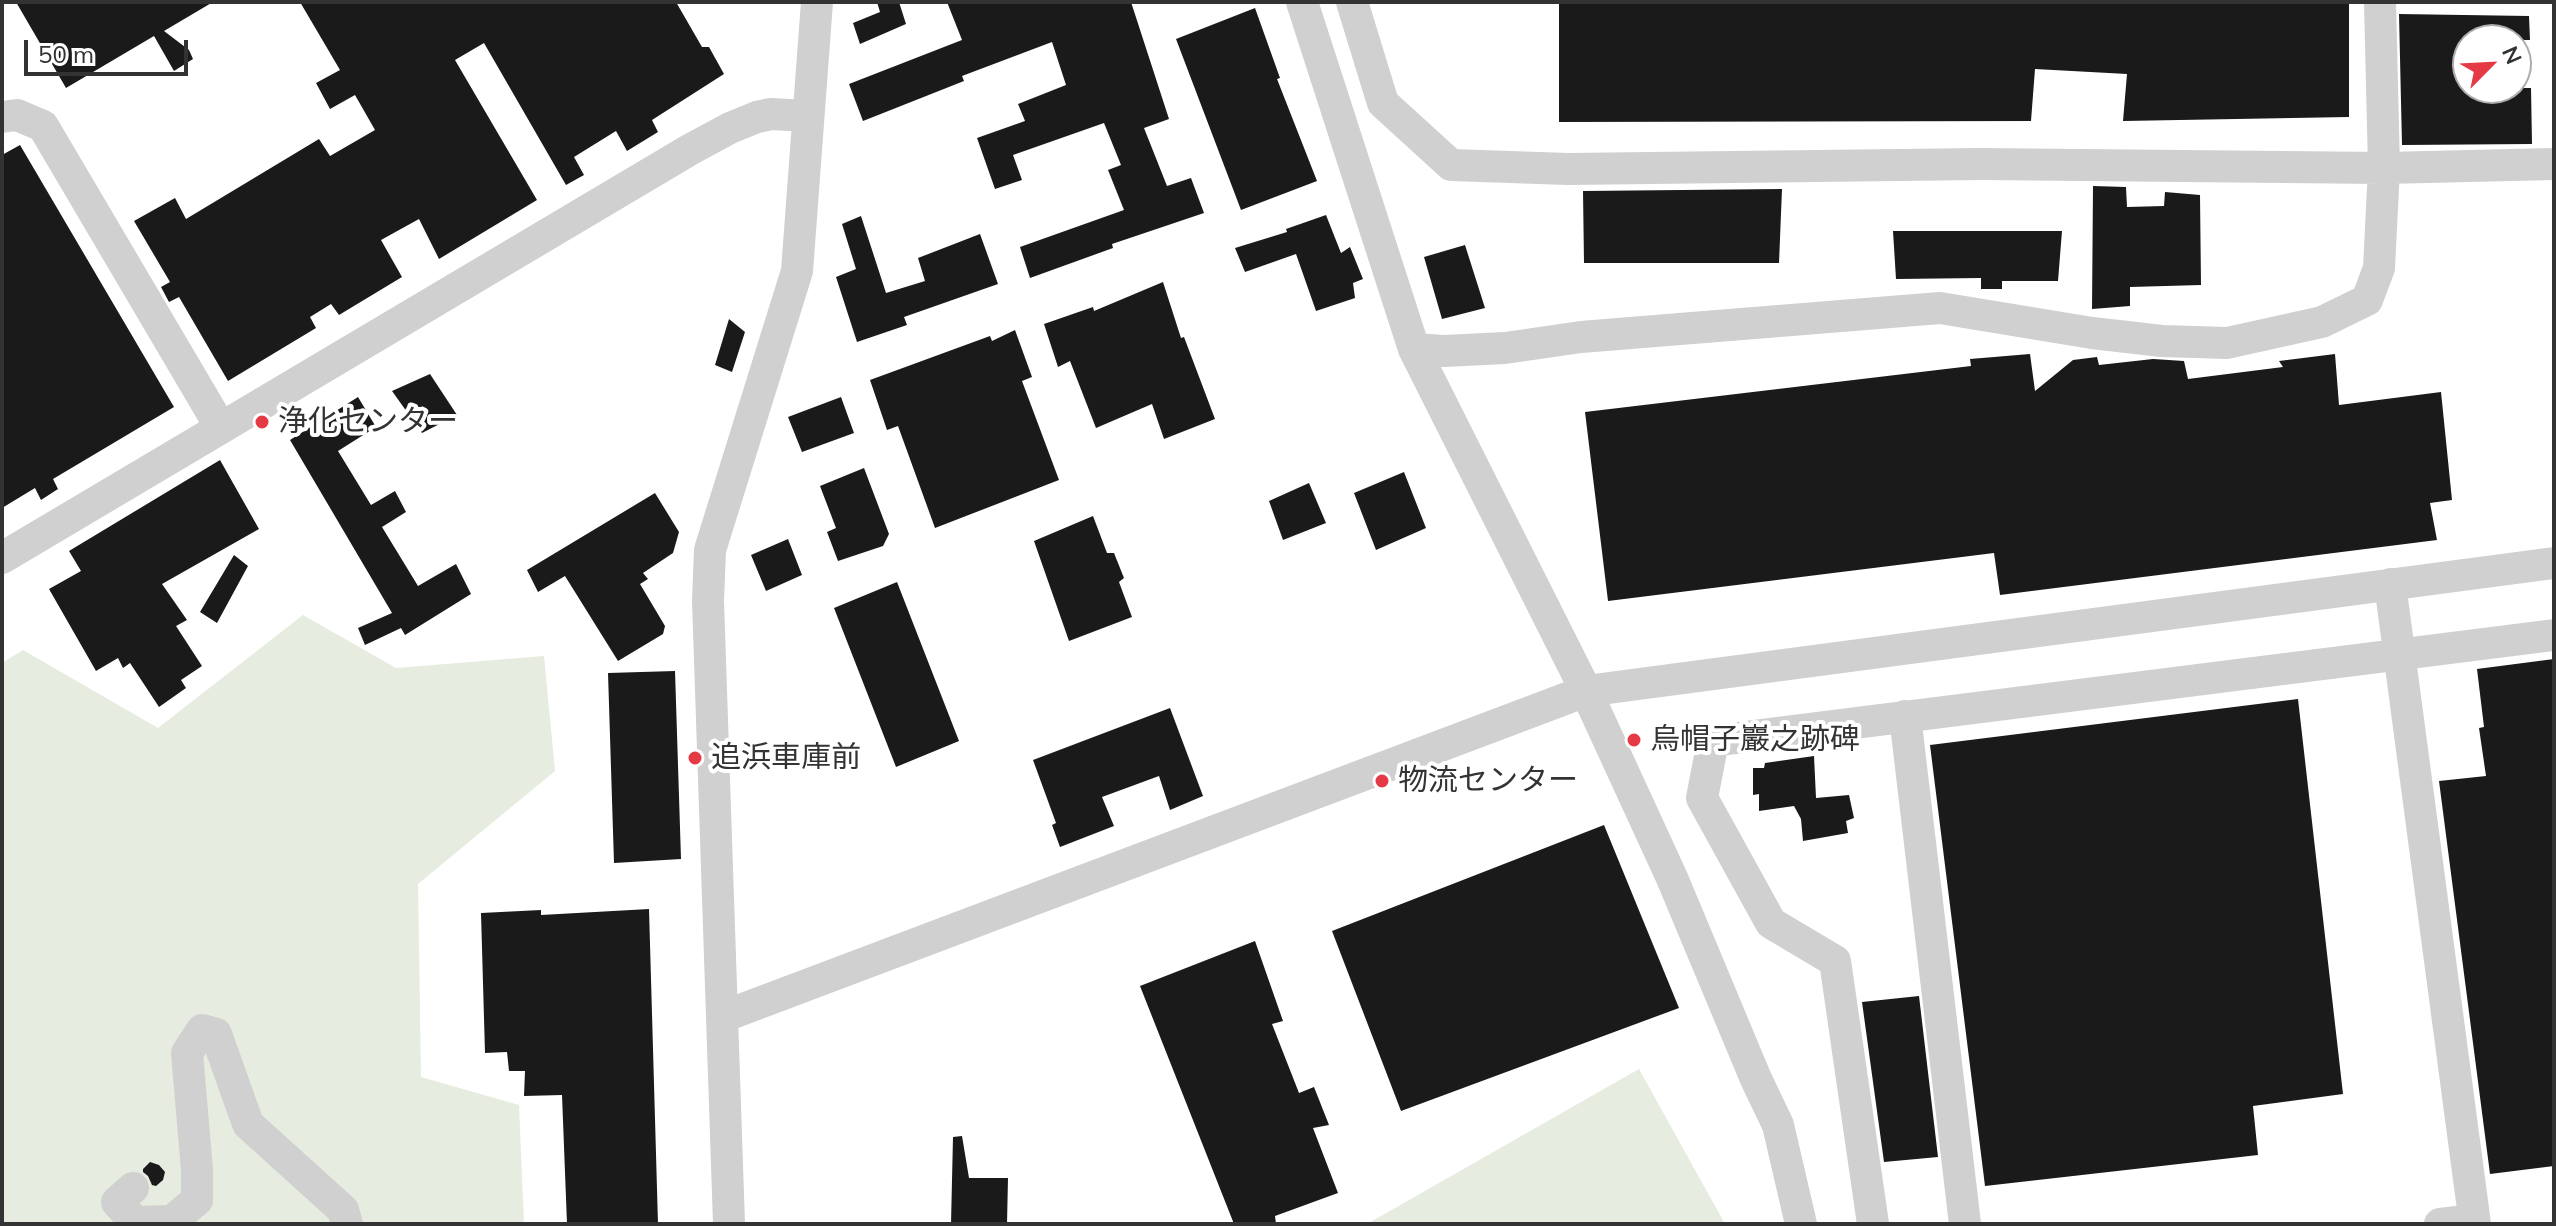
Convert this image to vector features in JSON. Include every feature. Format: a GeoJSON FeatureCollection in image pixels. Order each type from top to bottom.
{"type":"FeatureCollection","features":[{"type":"Feature","properties":{"kind":"street"},"geometry":{"type":"LineString","coordinates":[[729,1224],[708,601],[710,550],[797,271],[817,2]]}},
{"type":"Feature","properties":{"kind":"street"},"geometry":{"type":"LineString","coordinates":[[1302,2],[1414,349],[1586,691],[1672,878],[1778,1125],[1801,1224]]}},
{"type":"Feature","properties":{"kind":"street"},"geometry":{"type":"LineString","coordinates":[[1352,2],[1383,103],[1451,165],[1568,169],[1981,164],[2384,168],[2554,164]]}},
{"type":"Feature","properties":{"kind":"street"},"geometry":{"type":"LineString","coordinates":[[1414,349],[1505,348],[1611,334],[1940,308],[2162,341],[2227,343],[2322,322],[2367,300],[2379,268],[2384,168],[2380,2]]}},
{"type":"Feature","properties":{"kind":"street"},"geometry":{"type":"LineString","coordinates":[[2,558],[717,135],[771,114],[808,116]]}},
{"type":"Feature","properties":{"kind":"street"},"geometry":{"type":"LineString","coordinates":[[2,117],[17,115],[43,126],[221,428]]}},
{"type":"Feature","properties":{"kind":"street"},"geometry":{"type":"LineString","coordinates":[[722,1017],[1586,691],[2554,563]]}},
{"type":"Feature","properties":{"kind":"street"},"geometry":{"type":"LineString","coordinates":[[2390,584],[2475,1222],[2440,1224]]}},
{"type":"Feature","properties":{"kind":"street"},"geometry":{"type":"LineString","coordinates":[[1873,1224],[1835,961],[1771,923],[1702,798],[1713,741],[2554,635]]}},
{"type":"Feature","properties":{"kind":"street"},"geometry":{"type":"LineString","coordinates":[[1905,716],[1965,1224]]}},
{"type":"Feature","properties":{"kind":"street"},"geometry":{"type":"LineString","coordinates":[[133,1188],[117,1202],[135,1222],[172,1221],[197,1200],[187,1053],[202,1030],[216,1034],[248,1124],[343,1210],[347,1224]]}},
{"type":"Feature","properties":{"kind":"shaded area"},"geometry":{"type":"Polygon","coordinates":[[[303,615],[396,668],[544,656],[555,771],[418,884],[421,1077],[519,1105],[524,1224],[2,1224],[2,663],[23,650],[158,728],[303,615]]]}},
{"type":"Feature","properties":{"kind":"shaded area"},"geometry":{"type":"Polygon","coordinates":[[[1639,1069],[1725,1224],[1367,1224],[1639,1069]]]}},
{"type":"Feature","properties":{"kind":"building"},"geometry":{"type":"Polygon","coordinates":[[[16,2],[213,2],[164,31],[189,50],[193,59],[174,71],[154,36],[66,88],[16,2]]]}},
{"type":"Feature","properties":{"kind":"building"},"geometry":{"type":"Polygon","coordinates":[[[300,2],[676,2],[702,47],[709,47],[724,74],[652,120],[658,132],[627,151],[616,131],[574,157],[584,175],[566,185],[484,43],[455,60],[537,200],[439,259],[419,219],[381,240],[402,277],[339,315],[331,304],[310,317],[316,328],[228,381],[179,297],[169,302],[161,287],[170,282],[134,221],[175,198],[186,219],[319,139],[330,156],[375,130],[355,95],[330,109],[316,83],[340,70],[300,2]]]}},
{"type":"Feature","properties":{"kind":"building"},"geometry":{"type":"Polygon","coordinates":[[[877,2],[899,2],[906,24],[860,44],[853,23],[880,12],[877,2]]]}},
{"type":"Feature","properties":{"kind":"building"},"geometry":{"type":"Polygon","coordinates":[[[947,2],[1131,2],[1169,119],[1144,128],[1167,186],[1191,178],[1204,213],[1112,244],[1113,248],[1030,278],[1020,247],[1124,210],[1108,170],[1121,165],[1104,123],[1013,155],[1022,180],[995,189],[977,138],[1025,121],[1018,104],[1066,85],[1052,42],[962,76],[964,81],[863,121],[849,84],[962,40],[947,2]]]}},
{"type":"Feature","properties":{"kind":"building"},"geometry":{"type":"Polygon","coordinates":[[[1559,2],[2349,2],[2349,117],[2123,121],[2127,74],[2035,69],[2031,121],[1559,122],[1559,2]]]}},
{"type":"Feature","properties":{"kind":"building"},"geometry":{"type":"Polygon","coordinates":[[[1255,8],[1280,78],[1277,79],[1317,181],[1241,210],[1176,39],[1255,8]]]}},
{"type":"Feature","properties":{"kind":"building"},"geometry":{"type":"Polygon","coordinates":[[[2399,14],[2529,16],[2529,24],[2452,24],[2452,104],[2531,104],[2532,144],[2402,145],[2399,14]]]}},
{"type":"Feature","properties":{"kind":"building"},"geometry":{"type":"Polygon","coordinates":[[[20,145],[174,407],[53,479],[58,489],[41,500],[35,488],[2,508],[2,155],[20,145]]]}},
{"type":"Feature","properties":{"kind":"building"},"geometry":{"type":"Polygon","coordinates":[[[2093,186],[2126,187],[2127,207],[2164,206],[2165,192],[2200,195],[2201,285],[2130,287],[2130,306],[2092,309],[2093,186]]]}},
{"type":"Feature","properties":{"kind":"building"},"geometry":{"type":"Polygon","coordinates":[[[1782,189],[1779,263],[1584,263],[1583,191],[1782,189]]]}},
{"type":"Feature","properties":{"kind":"building"},"geometry":{"type":"Polygon","coordinates":[[[1326,215],[1341,253],[1350,247],[1363,279],[1353,283],[1355,298],[1316,311],[1296,254],[1245,272],[1235,248],[1287,232],[1286,229],[1326,215]]]}},
{"type":"Feature","properties":{"kind":"building"},"geometry":{"type":"Polygon","coordinates":[[[861,216],[886,293],[925,281],[918,258],[980,234],[998,284],[904,317],[907,325],[857,342],[836,277],[856,269],[842,224],[861,216]]]}},
{"type":"Feature","properties":{"kind":"building"},"geometry":{"type":"Polygon","coordinates":[[[1893,231],[2062,231],[2058,281],[2002,281],[2002,289],[1981,289],[1981,278],[1896,279],[1893,231]]]}},
{"type":"Feature","properties":{"kind":"building"},"geometry":{"type":"Polygon","coordinates":[[[1465,245],[1485,308],[1442,319],[1424,257],[1465,245]]]}},
{"type":"Feature","properties":{"kind":"building"},"geometry":{"type":"Polygon","coordinates":[[[1163,282],[1181,338],[1184,337],[1215,419],[1164,439],[1152,404],[1096,428],[1070,361],[1058,367],[1044,324],[1093,307],[1094,311],[1163,282]]]}},
{"type":"Feature","properties":{"kind":"building"},"geometry":{"type":"Polygon","coordinates":[[[729,319],[745,332],[732,372],[715,365],[729,319]]]}},
{"type":"Feature","properties":{"kind":"building"},"geometry":{"type":"Polygon","coordinates":[[[1015,330],[1032,377],[1022,381],[1059,480],[935,528],[898,426],[887,430],[870,380],[990,336],[992,341],[1015,330]]]}},
{"type":"Feature","properties":{"kind":"building"},"geometry":{"type":"Polygon","coordinates":[[[2030,354],[2035,391],[2073,360],[2097,357],[2099,365],[2153,359],[2184,361],[2188,379],[2283,367],[2279,361],[2335,354],[2339,405],[2441,392],[2452,500],[2430,503],[2437,540],[2000,595],[1994,553],[1608,601],[1585,412],[1971,366],[1970,359],[2030,354]]]}},
{"type":"Feature","properties":{"kind":"building"},"geometry":{"type":"Polygon","coordinates":[[[430,374],[457,415],[422,433],[392,391],[430,374]]]}},
{"type":"Feature","properties":{"kind":"building"},"geometry":{"type":"Polygon","coordinates":[[[358,397],[376,427],[338,451],[371,505],[395,491],[406,512],[382,527],[418,586],[456,564],[471,594],[405,635],[401,628],[365,645],[358,628],[392,613],[290,440],[358,397]]]}},
{"type":"Feature","properties":{"kind":"building"},"geometry":{"type":"Polygon","coordinates":[[[841,397],[854,433],[802,452],[788,417],[841,397]]]}},
{"type":"Feature","properties":{"kind":"building"},"geometry":{"type":"Polygon","coordinates":[[[220,460],[259,529],[162,584],[187,620],[176,626],[202,666],[181,680],[186,688],[159,707],[130,663],[123,668],[118,658],[96,671],[49,589],[81,571],[69,551],[220,460]]]}},
{"type":"Feature","properties":{"kind":"building"},"geometry":{"type":"Polygon","coordinates":[[[864,468],[889,534],[883,546],[838,561],[827,532],[836,528],[820,486],[864,468]]]}},
{"type":"Feature","properties":{"kind":"building"},"geometry":{"type":"Polygon","coordinates":[[[1404,472],[1426,528],[1376,550],[1354,493],[1404,472]]]}},
{"type":"Feature","properties":{"kind":"building"},"geometry":{"type":"Polygon","coordinates":[[[1309,483],[1326,523],[1283,540],[1269,501],[1309,483]]]}},
{"type":"Feature","properties":{"kind":"building"},"geometry":{"type":"Polygon","coordinates":[[[655,493],[679,532],[673,553],[643,573],[648,579],[640,584],[665,626],[663,634],[618,661],[565,576],[538,592],[527,570],[655,493]]]}},
{"type":"Feature","properties":{"kind":"building"},"geometry":{"type":"Polygon","coordinates":[[[1093,516],[1107,553],[1114,553],[1124,578],[1119,582],[1132,617],[1069,641],[1034,541],[1093,516]]]}},
{"type":"Feature","properties":{"kind":"building"},"geometry":{"type":"Polygon","coordinates":[[[788,539],[802,575],[766,591],[751,555],[788,539]]]}},
{"type":"Feature","properties":{"kind":"building"},"geometry":{"type":"Polygon","coordinates":[[[234,555],[248,566],[217,623],[200,612],[234,555]]]}},
{"type":"Feature","properties":{"kind":"building"},"geometry":{"type":"Polygon","coordinates":[[[897,582],[959,741],[896,767],[834,608],[897,582]]]}},
{"type":"Feature","properties":{"kind":"building"},"geometry":{"type":"Polygon","coordinates":[[[2554,659],[2554,1166],[2490,1174],[2439,781],[2486,776],[2479,728],[2484,727],[2477,669],[2554,659]]]}},
{"type":"Feature","properties":{"kind":"building"},"geometry":{"type":"Polygon","coordinates":[[[675,671],[681,859],[614,863],[608,673],[675,671]]]}},
{"type":"Feature","properties":{"kind":"building"},"geometry":{"type":"Polygon","coordinates":[[[2298,699],[2343,1094],[2253,1106],[2258,1155],[1985,1186],[1930,745],[2298,699]]]}},
{"type":"Feature","properties":{"kind":"building"},"geometry":{"type":"Polygon","coordinates":[[[1170,708],[1203,796],[1170,810],[1159,776],[1102,797],[1114,826],[1060,847],[1052,825],[1056,823],[1033,760],[1170,708]]]}},
{"type":"Feature","properties":{"kind":"building"},"geometry":{"type":"Polygon","coordinates":[[[1814,756],[1816,798],[1849,795],[1854,818],[1846,821],[1848,833],[1803,841],[1801,819],[1794,806],[1759,811],[1759,794],[1753,795],[1753,768],[1764,768],[1765,763],[1814,756]]]}},
{"type":"Feature","properties":{"kind":"building"},"geometry":{"type":"Polygon","coordinates":[[[1604,825],[1679,1008],[1401,1111],[1332,931],[1604,825]]]}},
{"type":"Feature","properties":{"kind":"building"},"geometry":{"type":"Polygon","coordinates":[[[649,909],[658,1224],[567,1224],[562,1095],[524,1096],[525,1071],[509,1071],[507,1052],[485,1053],[481,913],[541,910],[541,915],[649,909]]]}},
{"type":"Feature","properties":{"kind":"building"},"geometry":{"type":"Polygon","coordinates":[[[1255,941],[1283,1021],[1272,1024],[1299,1093],[1314,1087],[1329,1125],[1313,1128],[1338,1193],[1275,1216],[1276,1224],[1234,1224],[1140,986],[1255,941]]]}},
{"type":"Feature","properties":{"kind":"building"},"geometry":{"type":"Polygon","coordinates":[[[1919,996],[1938,1157],[1884,1162],[1862,1002],[1919,996]]]}},
{"type":"Feature","properties":{"kind":"building"},"geometry":{"type":"Polygon","coordinates":[[[962,1136],[969,1178],[1008,1178],[1007,1224],[951,1224],[953,1137],[962,1136]]]}},
{"type":"Feature","properties":{"kind":"building"},"geometry":{"type":"Polygon","coordinates":[[[150,1162],[159,1165],[165,1172],[163,1180],[156,1186],[143,1172],[150,1162]]]}},
{"type":"Feature","properties":{"kind":"place","name":"浄化センター"},"geometry":{"type":"Point","coordinates":[262,422]}},
{"type":"Feature","properties":{"kind":"place","name":"烏帽子巖之跡碑"},"geometry":{"type":"Point","coordinates":[1634,740]}},
{"type":"Feature","properties":{"kind":"place","name":"追浜車庫前"},"geometry":{"type":"Point","coordinates":[695,758]}},
{"type":"Feature","properties":{"kind":"place","name":"物流センター"},"geometry":{"type":"Point","coordinates":[1382,781]}}]}
